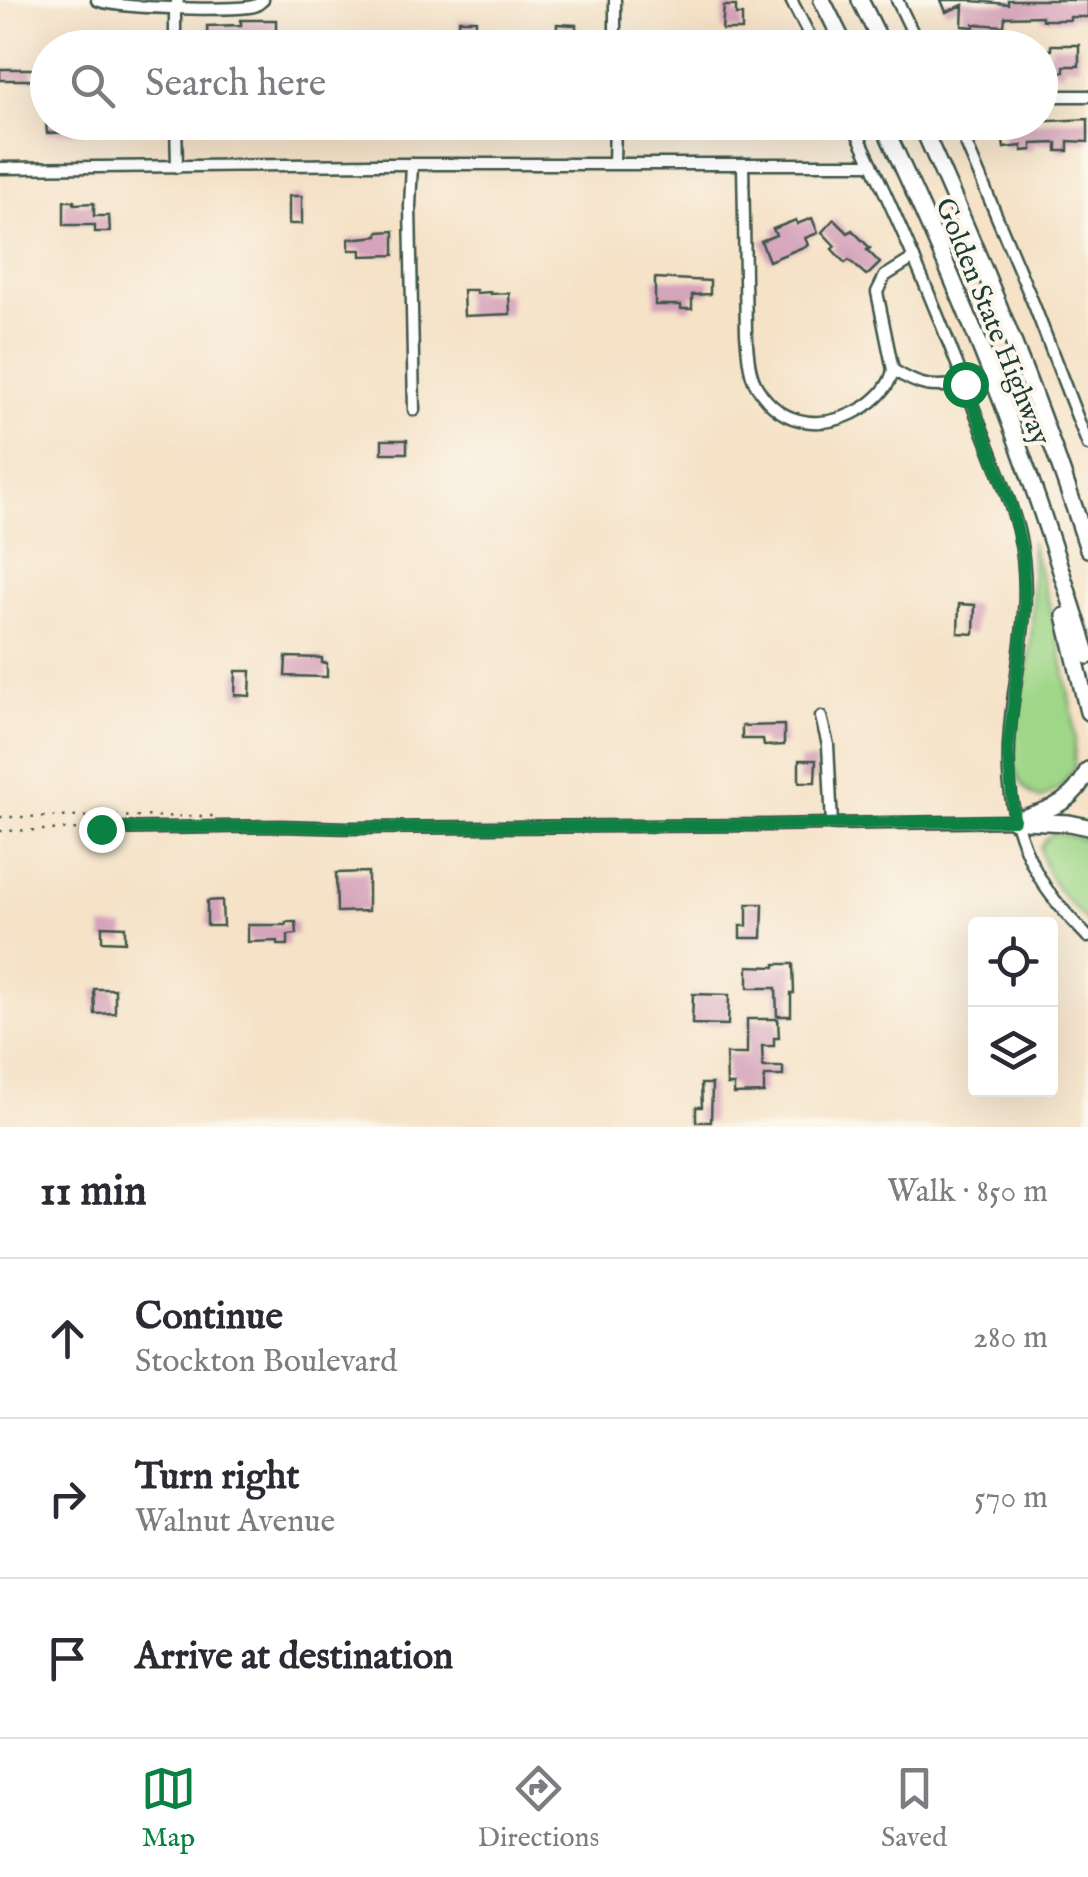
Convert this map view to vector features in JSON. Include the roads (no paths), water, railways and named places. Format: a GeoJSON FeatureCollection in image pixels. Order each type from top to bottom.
{"type":"FeatureCollection","features":[{"type":"Feature","properties":{"kind":"highway"},"geometry":{"type":"LineString","coordinates":[[822,0],[837,30]]}},
{"type":"Feature","properties":{"kind":"highway"},"geometry":{"type":"LineString","coordinates":[[860,0],[875,30]]}},
{"type":"Feature","properties":{"kind":"highway","name":"Golden State Highway"},"geometry":{"type":"LineString","coordinates":[[890,140],[964,307],[1018,447],[1088,656]]}},
{"type":"Feature","properties":{"kind":"highway","name":"Golden State Highway"},"geometry":{"type":"LineString","coordinates":[[928,140],[1030,383],[1088,549]]}},
{"type":"Feature","properties":{"kind":"highway"},"geometry":{"type":"LineString","coordinates":[[1048,534],[1088,712]]}},
{"type":"Feature","properties":{"kind":"highway"},"geometry":{"type":"LineString","coordinates":[[1014,820],[1067,800],[1082,784],[1088,770]]}},
{"type":"Feature","properties":{"kind":"highway"},"geometry":{"type":"LineString","coordinates":[[1014,820],[1069,822],[1088,827]]}},
{"type":"Feature","properties":{"kind":"street"},"geometry":{"type":"LineString","coordinates":[[97,0],[108,5],[252,7],[263,0]]}},
{"type":"Feature","properties":{"kind":"street"},"geometry":{"type":"LineString","coordinates":[[615,0],[615,30]]}},
{"type":"Feature","properties":{"kind":"street"},"geometry":{"type":"LineString","coordinates":[[792,0],[807,30]]}},
{"type":"Feature","properties":{"kind":"street"},"geometry":{"type":"LineString","coordinates":[[897,0],[911,30]]}},
{"type":"Feature","properties":{"kind":"street"},"geometry":{"type":"LineString","coordinates":[[175,30],[176,4]]}},
{"type":"Feature","properties":{"kind":"street"},"geometry":{"type":"LineString","coordinates":[[1058,96],[1088,96]]}},
{"type":"Feature","properties":{"kind":"street"},"geometry":{"type":"LineString","coordinates":[[176,140],[177,168]]}},
{"type":"Feature","properties":{"kind":"street"},"geometry":{"type":"LineString","coordinates":[[614,163],[615,140]]}},
{"type":"Feature","properties":{"kind":"street"},"geometry":{"type":"LineString","coordinates":[[861,140],[914,258],[1011,505],[1023,555],[1025,607],[1008,750],[1014,820],[1044,884],[1088,938]]}},
{"type":"Feature","properties":{"kind":"street"},"geometry":{"type":"LineString","coordinates":[[965,140],[1088,445]]}},
{"type":"Feature","properties":{"kind":"street"},"geometry":{"type":"LineString","coordinates":[[412,164],[414,410]]}},
{"type":"Feature","properties":{"kind":"street"},"geometry":{"type":"LineString","coordinates":[[744,164],[748,362],[756,386],[786,414],[809,423],[834,422],[879,398],[893,370],[878,292],[885,276],[914,258]]}},
{"type":"Feature","properties":{"kind":"street"},"geometry":{"type":"LineString","coordinates":[[0,168],[872,164]]}},
{"type":"Feature","properties":{"kind":"street"},"geometry":{"type":"LineString","coordinates":[[893,370],[917,384],[965,384]]}},
{"type":"Feature","properties":{"kind":"street"},"geometry":{"type":"LineString","coordinates":[[822,716],[828,745],[832,824]]}},
{"type":"Feature","properties":{"kind":"street"},"geometry":{"type":"LineString","coordinates":[[101,829],[1014,820]]}}]}
